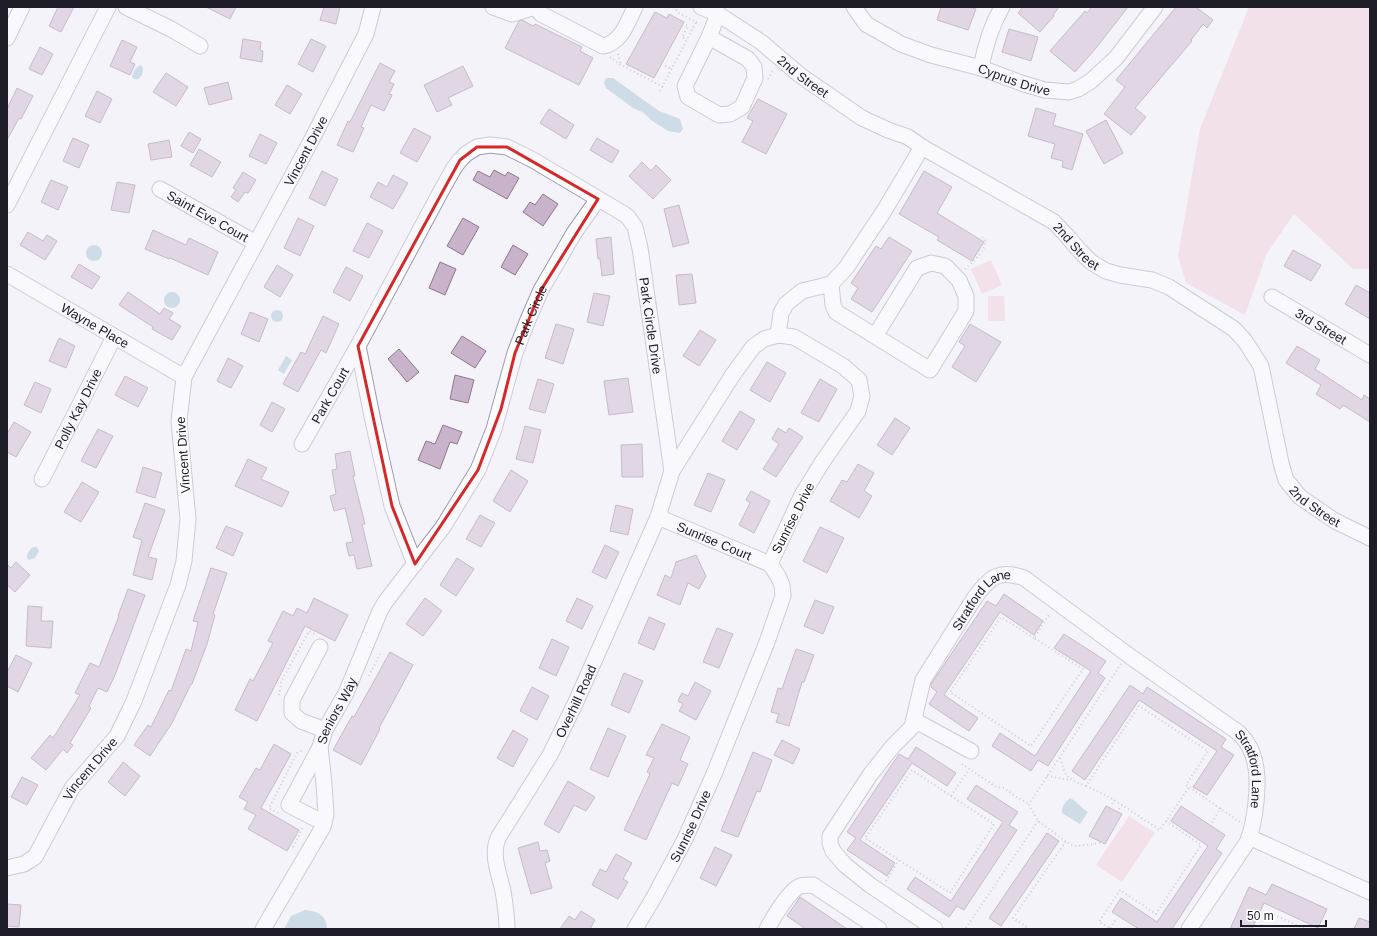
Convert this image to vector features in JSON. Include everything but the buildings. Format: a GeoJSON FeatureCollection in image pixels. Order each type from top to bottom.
{"type":"FeatureCollection","features":[{"type":"Feature","properties":{"kind":"street"},"geometry":{"type":"LineString","coordinates":[[7,38],[22,7]]}},
{"type":"Feature","properties":{"kind":"street"},"geometry":{"type":"LineString","coordinates":[[7,205],[108,7]]}},
{"type":"Feature","properties":{"kind":"street"},"geometry":{"type":"LineString","coordinates":[[126,7],[171,29],[200,46]]}},
{"type":"Feature","properties":{"kind":"street","name":"Vincent Drive"},"geometry":{"type":"LineString","coordinates":[[7,868],[24,864],[35,857],[72,788],[117,736],[134,701],[178,585],[184,561],[188,519],[179,421],[184,377],[312,139],[366,34],[374,7]]}},
{"type":"Feature","properties":{"kind":"street"},"geometry":{"type":"LineString","coordinates":[[494,7],[512,14],[535,7],[541,14],[603,46],[611,45],[620,36],[636,7]]}},
{"type":"Feature","properties":{"kind":"street","name":"2nd Street"},"geometry":{"type":"LineString","coordinates":[[701,7],[718,14],[761,42],[801,76],[855,114],[888,130],[908,137],[922,147],[1054,222],[1091,262],[1106,271],[1120,275],[1152,280],[1169,287],[1234,329],[1245,341],[1261,366],[1281,463],[1286,480],[1300,497],[1335,520],[1370,538]]}},
{"type":"Feature","properties":{"kind":"street","name":"Cyprus Drive"},"geometry":{"type":"LineString","coordinates":[[854,7],[866,24],[901,44],[981,68],[1024,84],[1045,90],[1069,92],[1078,90],[1091,81],[1116,58],[1155,7]]}},
{"type":"Feature","properties":{"kind":"street"},"geometry":{"type":"LineString","coordinates":[[981,68],[984,51],[993,23],[1002,7]]}},
{"type":"Feature","properties":{"kind":"street"},"geometry":{"type":"LineString","coordinates":[[707,32],[748,59],[754,68],[755,78],[742,106],[730,114],[719,115],[688,97],[684,86],[707,32],[718,14]]}},
{"type":"Feature","properties":{"kind":"street"},"geometry":{"type":"LineString","coordinates":[[414,564],[392,506],[372,421],[358,346],[454,168],[466,154],[477,147],[490,145],[507,147],[534,160],[598,199]]}},
{"type":"Feature","properties":{"kind":"street"},"geometry":{"type":"LineString","coordinates":[[672,471],[732,376],[753,347],[764,339],[778,335],[781,313],[786,304],[802,291],[831,284],[846,268],[884,211],[922,147]]}},
{"type":"Feature","properties":{"kind":"street","name":"Saint Eve Court"},"geometry":{"type":"LineString","coordinates":[[160,189],[256,243]]}},
{"type":"Feature","properties":{"kind":"street","name":"Park Circle Drive"},"geometry":{"type":"LineString","coordinates":[[598,199],[609,204],[628,217],[636,231],[640,248],[672,471]]}},
{"type":"Feature","properties":{"kind":"street","name":"Park Circle"},"geometry":{"type":"LineString","coordinates":[[414,564],[443,527],[478,470],[497,423],[515,353],[541,290],[574,233],[598,199]]}},
{"type":"Feature","properties":{"kind":"street"},"geometry":{"type":"LineString","coordinates":[[831,284],[832,300],[836,312],[930,370],[966,311],[966,296],[960,280],[945,266],[931,263],[917,268],[875,336]]}},
{"type":"Feature","properties":{"kind":"street","name":"Wayne Place"},"geometry":{"type":"LineString","coordinates":[[7,274],[184,377]]}},
{"type":"Feature","properties":{"kind":"street","name":"3rd Street"},"geometry":{"type":"LineString","coordinates":[[1272,297],[1370,355]]}},
{"type":"Feature","properties":{"kind":"street","name":"Sunrise Drive"},"geometry":{"type":"LineString","coordinates":[[635,929],[685,839],[714,774],[767,642],[783,596],[782,586],[778,576],[770,564],[802,495],[823,461],[858,411],[862,396],[859,380],[843,366],[794,337],[778,335]]}},
{"type":"Feature","properties":{"kind":"street","name":"Polly Kay Drive"},"geometry":{"type":"LineString","coordinates":[[42,479],[114,337]]}},
{"type":"Feature","properties":{"kind":"street","name":"Park Court"},"geometry":{"type":"LineString","coordinates":[[302,444],[358,346]]}},
{"type":"Feature","properties":{"kind":"street","name":"Overhill Road"},"geometry":{"type":"LineString","coordinates":[[507,929],[503,892],[495,862],[495,846],[498,838],[550,755],[572,710],[658,517],[672,471]]}},
{"type":"Feature","properties":{"kind":"street","name":"Sunrise Court"},"geometry":{"type":"LineString","coordinates":[[658,517],[770,564]]}},
{"type":"Feature","properties":{"kind":"street","name":"Seniors Way"},"geometry":{"type":"LineString","coordinates":[[263,929],[324,824],[326,814],[320,746],[324,730],[346,692],[380,611],[414,564]]}},
{"type":"Feature","properties":{"kind":"street","name":"Stratford Lane"},"geometry":{"type":"LineString","coordinates":[[935,929],[870,885],[845,865],[833,851],[830,843],[830,836],[870,775],[893,746],[912,727],[923,680],[975,596],[985,584],[995,577],[1004,574],[1024,578],[1131,657],[1239,732],[1247,742],[1255,763],[1256,788],[1252,827],[1246,831],[1189,929]]}},
{"type":"Feature","properties":{"kind":"street"},"geometry":{"type":"LineString","coordinates":[[321,642],[292,700],[292,713],[301,721],[324,730]]}},
{"type":"Feature","properties":{"kind":"street"},"geometry":{"type":"LineString","coordinates":[[914,720],[971,751]]}},
{"type":"Feature","properties":{"kind":"street"},"geometry":{"type":"LineString","coordinates":[[320,746],[289,805],[324,824]]}},
{"type":"Feature","properties":{"kind":"street"},"geometry":{"type":"LineString","coordinates":[[1246,831],[1370,892]]}},
{"type":"Feature","properties":{"kind":"street"},"geometry":{"type":"LineString","coordinates":[[767,929],[773,918],[793,891],[801,886],[812,885],[878,929]]}},
{"type":"Feature","properties":{"kind":"path"},"geometry":{"type":"LineString","coordinates":[[673,7],[679,13],[696,22],[707,32]]}},
{"type":"Feature","properties":{"kind":"path"},"geometry":{"type":"LineString","coordinates":[[660,91],[696,22]]}},
{"type":"Feature","properties":{"kind":"path"},"geometry":{"type":"LineString","coordinates":[[686,25],[688,26],[682,37],[687,39]]}},
{"type":"Feature","properties":{"kind":"path"},"geometry":{"type":"LineString","coordinates":[[618,51],[621,65]]}},
{"type":"Feature","properties":{"kind":"path"},"geometry":{"type":"LineString","coordinates":[[609,54],[610,57],[621,65],[663,86]]}},
{"type":"Feature","properties":{"kind":"path"},"geometry":{"type":"LineString","coordinates":[[665,66],[672,69]]}},
{"type":"Feature","properties":{"kind":"path"},"geometry":{"type":"LineString","coordinates":[[962,271],[978,257],[986,241],[982,237]]}},
{"type":"Feature","properties":{"kind":"path"},"geometry":{"type":"LineString","coordinates":[[1034,638],[1049,615]]}},
{"type":"Feature","properties":{"kind":"path"},"geometry":{"type":"LineString","coordinates":[[1001,617],[1034,638],[1083,670],[1031,746],[950,692],[1001,617]]}},
{"type":"Feature","properties":{"kind":"path"},"geometry":{"type":"LineString","coordinates":[[279,695],[281,682],[309,631],[321,642]]}},
{"type":"Feature","properties":{"kind":"path"},"geometry":{"type":"LineString","coordinates":[[1029,804],[1123,662]]}},
{"type":"Feature","properties":{"kind":"path"},"geometry":{"type":"LineString","coordinates":[[1047,776],[1070,780],[1086,786],[1114,800],[1160,830],[1188,787],[1186,785],[1208,751],[1139,706],[1086,786]]}},
{"type":"Feature","properties":{"kind":"path"},"geometry":{"type":"LineString","coordinates":[[280,814],[269,808],[297,753],[304,750]]}},
{"type":"Feature","properties":{"kind":"path"},"geometry":{"type":"LineString","coordinates":[[1060,758],[1064,771],[1070,780]]}},
{"type":"Feature","properties":{"kind":"path"},"geometry":{"type":"LineString","coordinates":[[962,764],[996,787],[1004,788],[1029,804],[1038,821],[1071,844],[1077,846],[1100,843]]}},
{"type":"Feature","properties":{"kind":"path"},"geometry":{"type":"LineString","coordinates":[[951,796],[969,769]]}},
{"type":"Feature","properties":{"kind":"path"},"geometry":{"type":"LineString","coordinates":[[912,770],[951,796],[994,824],[950,893],[865,838],[912,770]]}},
{"type":"Feature","properties":{"kind":"path"},"geometry":{"type":"LineString","coordinates":[[1188,787],[1221,808],[1246,831]]}},
{"type":"Feature","properties":{"kind":"path"},"geometry":{"type":"LineString","coordinates":[[1112,804],[1114,800]]}},
{"type":"Feature","properties":{"kind":"path"},"geometry":{"type":"LineString","coordinates":[[1119,809],[1122,805]]}},
{"type":"Feature","properties":{"kind":"path"},"geometry":{"type":"LineString","coordinates":[[1210,826],[1221,808]]}},
{"type":"Feature","properties":{"kind":"path"},"geometry":{"type":"LineString","coordinates":[[966,928],[1038,821]]}},
{"type":"Feature","properties":{"kind":"path"},"geometry":{"type":"LineString","coordinates":[[1117,918],[1111,928],[1099,922],[1120,890],[1156,914],[1201,845],[1166,821]]}},
{"type":"Feature","properties":{"kind":"path"},"geometry":{"type":"LineString","coordinates":[[293,847],[304,828],[298,824]]}},
{"type":"Feature","properties":{"kind":"path"},"geometry":{"type":"LineString","coordinates":[[1030,929],[1013,918],[1066,841]]}},
{"type":"Feature","properties":{"kind":"path"},"geometry":{"type":"LineString","coordinates":[[883,885],[899,860]]}},
{"type":"Feature","properties":{"kind":"path"},"geometry":{"type":"LineString","coordinates":[[1260,929],[1268,913],[1270,913],[1306,929]]}},
{"type":"Feature","properties":{"kind":"path"},"geometry":{"type":"LineString","coordinates":[[1103,929],[1105,925]]}},
{"type":"Feature","properties":{"kind":"highlighted area"},"geometry":{"type":"Polygon","coordinates":[[[477,147],[507,147],[598,199],[541,290],[515,353],[501,409],[478,470],[415,564],[392,506],[358,346],[460,160],[477,147]]]}},
{"type":"Feature","properties":{"kind":"shaded area"},"geometry":{"type":"Polygon","coordinates":[[[1249,7],[1370,7],[1370,269],[1353,269],[1294,214],[1267,253],[1245,315],[1186,283],[1178,256],[1200,129],[1249,7]]]}},
{"type":"Feature","properties":{"kind":"shaded area"},"geometry":{"type":"Polygon","coordinates":[[[991,260],[1002,285],[982,294],[971,269],[991,260]]]}},
{"type":"Feature","properties":{"kind":"shaded area"},"geometry":{"type":"Polygon","coordinates":[[[988,296],[1004,296],[1005,321],[988,321],[988,296]]]}},
{"type":"Feature","properties":{"kind":"shaded area"},"geometry":{"type":"Polygon","coordinates":[[[1129,816],[1155,833],[1122,882],[1096,865],[1129,816]]]}},
{"type":"Feature","properties":{"kind":"water"},"geometry":{"type":"Polygon","coordinates":[[[141,65],[143,68],[140,77],[137,79],[132,78],[137,67],[141,65]]]}},
{"type":"Feature","properties":{"kind":"water"},"geometry":{"type":"Polygon","coordinates":[[[606,78],[613,78],[659,111],[680,119],[683,129],[680,133],[668,131],[651,120],[644,113],[633,108],[606,88],[604,83],[606,78]]]}},
{"type":"Feature","properties":{"kind":"water"},"geometry":{"type":"Polygon","coordinates":[[[94,245],[101,250],[102,253],[97,260],[94,261],[87,256],[86,253],[91,246],[94,245]]]}},
{"type":"Feature","properties":{"kind":"water"},"geometry":{"type":"Polygon","coordinates":[[[172,292],[178,294],[180,300],[178,306],[172,308],[166,306],[164,300],[166,294],[172,292]]]}},
{"type":"Feature","properties":{"kind":"water"},"geometry":{"type":"Polygon","coordinates":[[[275,310],[279,310],[283,316],[279,322],[275,322],[271,318],[271,314],[275,310]]]}},
{"type":"Feature","properties":{"kind":"water"},"geometry":{"type":"Polygon","coordinates":[[[286,356],[292,360],[284,374],[278,370],[286,356]]]}},
{"type":"Feature","properties":{"kind":"water"},"geometry":{"type":"Polygon","coordinates":[[[33,547],[37,547],[39,551],[35,558],[29,560],[27,555],[29,550],[33,547]]]}},
{"type":"Feature","properties":{"kind":"water"},"geometry":{"type":"Polygon","coordinates":[[[1070,798],[1088,812],[1080,824],[1062,813],[1065,802],[1070,798]]]}},
{"type":"Feature","properties":{"kind":"water"},"geometry":{"type":"Polygon","coordinates":[[[305,910],[314,911],[323,917],[327,924],[327,929],[284,929],[291,916],[305,910]]]}}]}
